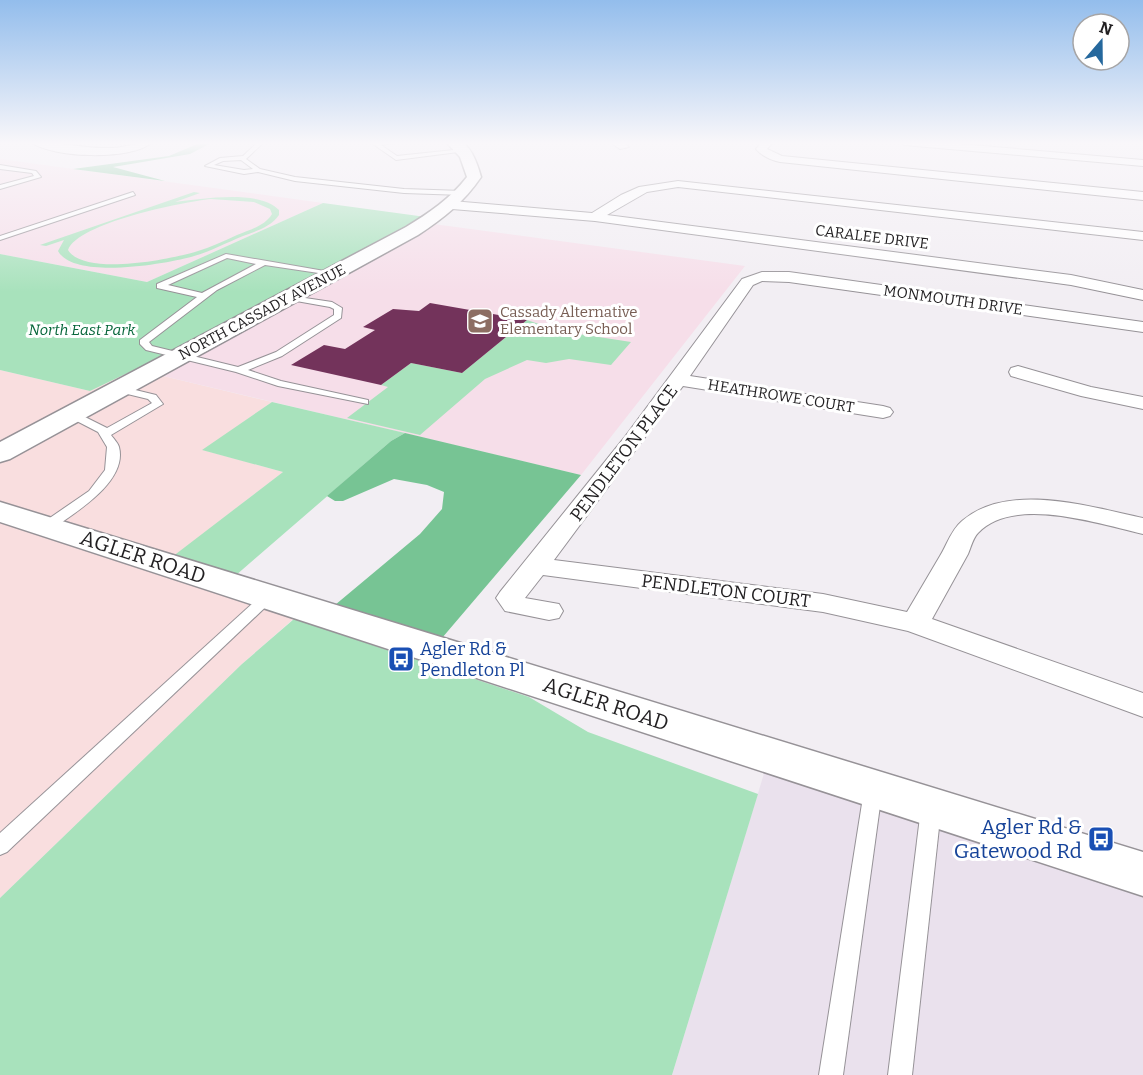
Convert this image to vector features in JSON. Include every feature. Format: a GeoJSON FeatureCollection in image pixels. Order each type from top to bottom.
{"type":"FeatureCollection","features":[{"type":"Feature","properties":{"kind":"main road"},"geometry":{"type":"LineString","coordinates":[[457,199],[462,192]]}},
{"type":"Feature","properties":{"kind":"main road","name":"NORTH CASSADY AVENUE"},"geometry":{"type":"LineString","coordinates":[[0,453],[412,231],[457,199]]}},
{"type":"Feature","properties":{"kind":"main road","name":"AGLER ROAD"},"geometry":{"type":"LineString","coordinates":[[0,512],[1143,874]]}},
{"type":"Feature","properties":{"kind":"street"},"geometry":{"type":"LineString","coordinates":[[595,217],[632,192]]}},
{"type":"Feature","properties":{"kind":"street"},"geometry":{"type":"LineString","coordinates":[[753,192],[1143,236]]}},
{"type":"Feature","properties":{"kind":"street"},"geometry":{"type":"LineString","coordinates":[[1105,192],[1143,196]]}},
{"type":"Feature","properties":{"kind":"street","name":"CARALEE DRIVE"},"geometry":{"type":"LineString","coordinates":[[457,199],[1071,280],[1143,295]]}},
{"type":"Feature","properties":{"kind":"street","name":"MONMOUTH DRIVE"},"geometry":{"type":"LineString","coordinates":[[762,276],[801,279],[1143,327]]}},
{"type":"Feature","properties":{"kind":"street","name":"PENDLETON PLACE"},"geometry":{"type":"LineString","coordinates":[[549,611],[515,605],[510,598],[680,380],[747,282],[762,276]]}},
{"type":"Feature","properties":{"kind":"street"},"geometry":{"type":"LineString","coordinates":[[1018,372],[1088,392],[1143,403]]}},
{"type":"Feature","properties":{"kind":"street","name":"HEATHROWE COURT"},"geometry":{"type":"LineString","coordinates":[[680,380],[883,412]]}},
{"type":"Feature","properties":{"kind":"street"},"geometry":{"type":"LineString","coordinates":[[915,622],[970,527],[986,516],[1005,509],[1035,507],[1071,511],[1143,526]]}},
{"type":"Feature","properties":{"kind":"street","name":"PENDLETON COURT"},"geometry":{"type":"LineString","coordinates":[[536,566],[823,603],[915,622],[1143,705]]}},
{"type":"Feature","properties":{"kind":"lane"},"geometry":{"type":"LineString","coordinates":[[400,192],[457,199]]}},
{"type":"Feature","properties":{"kind":"lane"},"geometry":{"type":"LineString","coordinates":[[0,238],[133,194]]}},
{"type":"Feature","properties":{"kind":"lane"},"geometry":{"type":"LineString","coordinates":[[205,296],[160,286],[226,256],[332,273]]}},
{"type":"Feature","properties":{"kind":"lane"},"geometry":{"type":"LineString","coordinates":[[264,263],[205,296],[143,342],[149,348],[239,370],[278,383],[364,402]]}},
{"type":"Feature","properties":{"kind":"lane"},"geometry":{"type":"LineString","coordinates":[[239,370],[279,354],[338,316],[338,308],[332,305],[288,297]]}},
{"type":"Feature","properties":{"kind":"lane"},"geometry":{"type":"LineString","coordinates":[[105,434],[158,404],[152,397],[119,389]]}},
{"type":"Feature","properties":{"kind":"lane"},"geometry":{"type":"LineString","coordinates":[[46,526],[93,494],[111,470],[113,447],[105,434],[102,430],[71,414]]}},
{"type":"Feature","properties":{"kind":"lane"},"geometry":{"type":"LineString","coordinates":[[0,846],[268,597]]}},
{"type":"Feature","properties":{"kind":"lane"},"geometry":{"type":"LineString","coordinates":[[831,1075],[874,789]]}},
{"type":"Feature","properties":{"kind":"lane"},"geometry":{"type":"LineString","coordinates":[[900,1075],[931,807]]}},
{"type":"Feature","properties":{"kind":"shaded area"},"geometry":{"type":"Polygon","coordinates":[[[0,192],[243,192],[323,203],[147,282],[0,254],[0,192]]]}},
{"type":"Feature","properties":{"kind":"shaded area","name":"Cassady Alternative Elementary School"},"geometry":{"type":"Polygon","coordinates":[[[433,224],[745,266],[581,475],[159,375],[433,224]]]}},
{"type":"Feature","properties":{"kind":"shaded area"},"geometry":{"type":"Polygon","coordinates":[[[140,367],[159,375],[272,402],[203,450],[283,472],[173,557],[315,600],[242,664],[0,898],[0,370],[90,391],[140,367]]]}},
{"type":"Feature","properties":{"kind":"shaded area"},"geometry":{"type":"Polygon","coordinates":[[[766,767],[1143,887],[1143,1075],[672,1075],[766,767]]]}},
{"type":"Feature","properties":{"kind":"green space"},"geometry":{"type":"Polygon","coordinates":[[[194,192],[200,193],[175,202],[214,198],[244,197],[258,199],[279,210],[276,219],[263,228],[198,255],[161,263],[120,268],[82,265],[67,260],[58,251],[64,240],[46,246],[40,245],[194,192]],[[211,199],[178,204],[132,216],[90,231],[76,240],[68,250],[77,258],[92,263],[110,264],[130,264],[186,254],[213,246],[256,227],[269,218],[272,214],[270,209],[254,202],[211,199]]]}},
{"type":"Feature","properties":{"kind":"green space","name":"North East Park"},"geometry":{"type":"Polygon","coordinates":[[[323,203],[426,217],[90,391],[0,370],[0,254],[147,282],[323,203]]]}},
{"type":"Feature","properties":{"kind":"green space"},"geometry":{"type":"Polygon","coordinates":[[[527,320],[560,331],[631,342],[611,365],[569,359],[546,363],[527,360],[485,379],[420,435],[347,418],[388,387],[381,385],[411,363],[462,373],[527,320]]]}},
{"type":"Feature","properties":{"kind":"green space"},"geometry":{"type":"Polygon","coordinates":[[[272,402],[405,433],[391,441],[235,576],[172,557],[283,472],[202,450],[272,402]]]}},
{"type":"Feature","properties":{"kind":"green space"},"geometry":{"type":"Polygon","coordinates":[[[405,433],[581,475],[442,638],[335,605],[420,534],[442,509],[444,492],[427,485],[394,479],[343,501],[335,501],[327,496],[391,441],[405,433]]]}},
{"type":"Feature","properties":{"kind":"green space"},"geometry":{"type":"Polygon","coordinates":[[[294,619],[529,697],[588,732],[758,794],[672,1075],[0,1075],[0,898],[242,664],[294,619]]]}},
{"type":"Feature","properties":{"kind":"building"},"geometry":{"type":"Polygon","coordinates":[[[430,303],[527,320],[462,373],[411,363],[381,385],[291,365],[324,345],[345,349],[375,330],[363,327],[393,309],[419,311],[430,303]]]}},
{"type":"Feature","properties":{"kind":"place","name":"Cassady Alternative Elementary School"},"geometry":{"type":"Point","coordinates":[480,321]}},
{"type":"Feature","properties":{"kind":"place","name":"Agler Rd & Pendleton Pl"},"geometry":{"type":"Point","coordinates":[401,659]}},
{"type":"Feature","properties":{"kind":"place","name":"Agler Rd & Gatewood Rd"},"geometry":{"type":"Point","coordinates":[1101,839]}}]}
